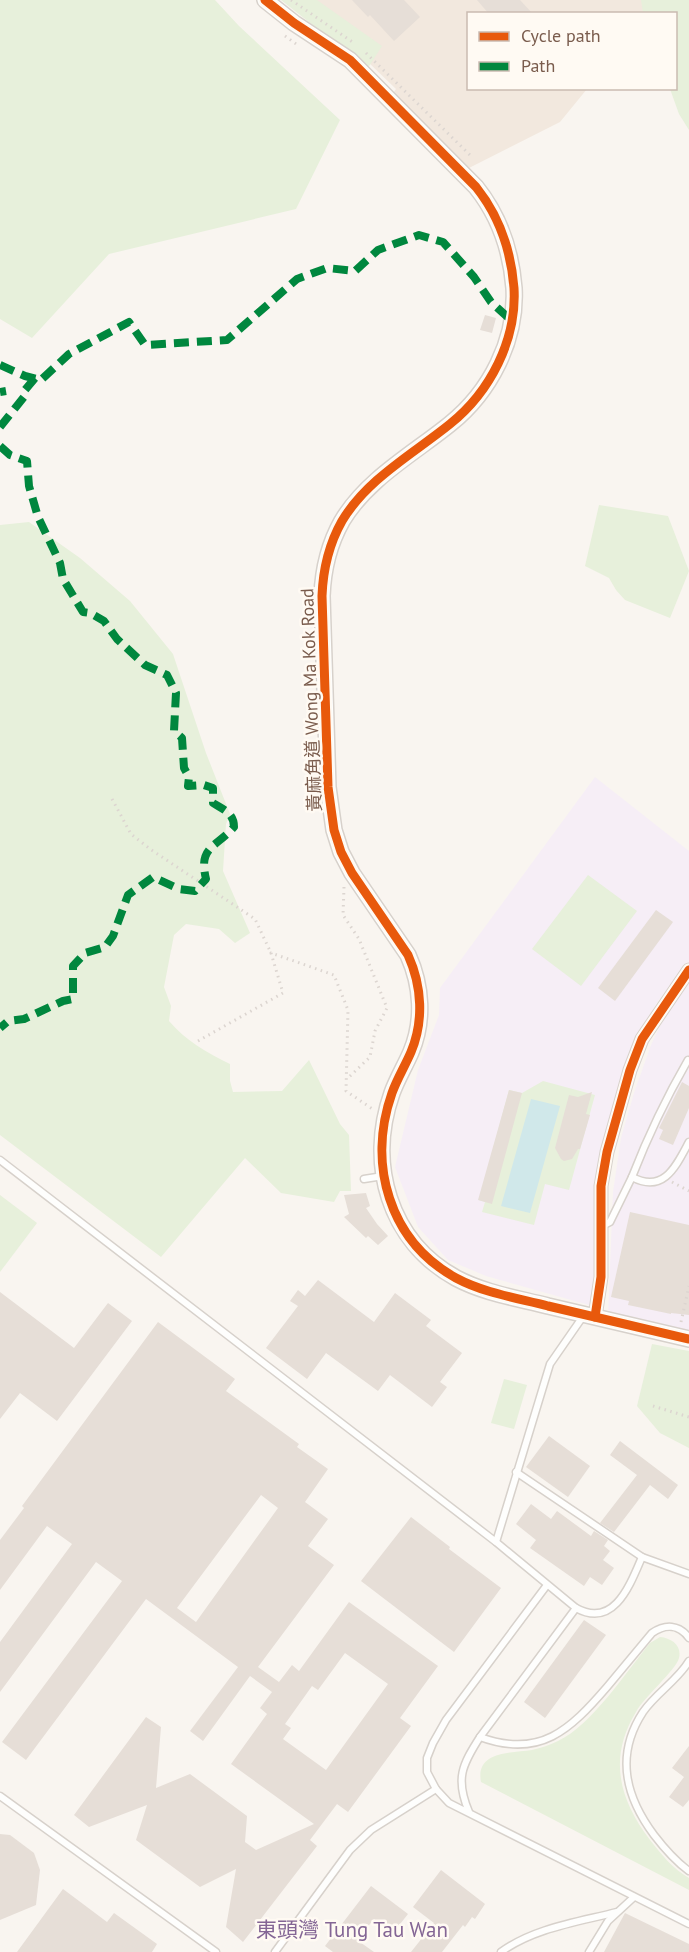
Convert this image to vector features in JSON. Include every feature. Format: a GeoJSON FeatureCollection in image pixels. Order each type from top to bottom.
{"type":"FeatureCollection","features":[{"type":"Feature","properties":{"kind":"street","name":"黃麻角道 Wong Ma Kok Road"},"geometry":{"type":"LineString","coordinates":[[265,0],[294,23],[350,60],[476,187],[491,207],[504,234],[513,280],[514,307],[509,334],[500,359],[485,387],[452,423],[407,456],[364,494],[343,520],[324,570],[322,596],[328,787],[334,830],[346,862],[408,955],[414,968],[419,994],[419,1020],[414,1043],[392,1091],[385,1117],[382,1143],[383,1176],[391,1202],[402,1226],[421,1250],[458,1278],[487,1290],[689,1340]]}},
{"type":"Feature","properties":{"kind":"street"},"geometry":{"type":"LineString","coordinates":[[590,1316],[601,1276],[601,1186],[605,1159],[634,1059],[646,1031],[689,970]]}},
{"type":"Feature","properties":{"kind":"lane"},"geometry":{"type":"LineString","coordinates":[[601,1226],[610,1222],[632,1177],[654,1121],[689,1061]]}},
{"type":"Feature","properties":{"kind":"lane"},"geometry":{"type":"LineString","coordinates":[[632,1177],[643,1182],[655,1182],[665,1178],[673,1170],[689,1142]]}},
{"type":"Feature","properties":{"kind":"lane"},"geometry":{"type":"LineString","coordinates":[[0,1160],[496,1542],[576,1608],[595,1615],[610,1609],[625,1593],[642,1557]]}},
{"type":"Feature","properties":{"kind":"lane"},"geometry":{"type":"LineString","coordinates":[[364,1179],[383,1176]]}},
{"type":"Feature","properties":{"kind":"lane"},"geometry":{"type":"LineString","coordinates":[[496,1542],[550,1364],[590,1316]]}},
{"type":"Feature","properties":{"kind":"lane"},"geometry":{"type":"LineString","coordinates":[[516,1472],[642,1557],[689,1574]]}},
{"type":"Feature","properties":{"kind":"lane"},"geometry":{"type":"LineString","coordinates":[[547,1585],[446,1720],[427,1758],[427,1772],[436,1789],[449,1803],[689,1924]]}},
{"type":"Feature","properties":{"kind":"lane"},"geometry":{"type":"LineString","coordinates":[[469,1812],[460,1780],[468,1756],[576,1608]]}},
{"type":"Feature","properties":{"kind":"lane"},"geometry":{"type":"LineString","coordinates":[[480,1737],[505,1744],[518,1744],[537,1742],[556,1735],[567,1729],[587,1711],[658,1629],[666,1626],[674,1627],[689,1638]]}},
{"type":"Feature","properties":{"kind":"lane"},"geometry":{"type":"LineString","coordinates":[[689,1661],[655,1697],[642,1715],[629,1741],[626,1771],[633,1799],[644,1820],[670,1854],[689,1871]]}},
{"type":"Feature","properties":{"kind":"lane"},"geometry":{"type":"LineString","coordinates":[[274,1952],[350,1850],[371,1830],[436,1789]]}},
{"type":"Feature","properties":{"kind":"lane"},"geometry":{"type":"LineString","coordinates":[[0,1796],[216,1952]]}},
{"type":"Feature","properties":{"kind":"lane"},"geometry":{"type":"LineString","coordinates":[[589,1952],[608,1921],[634,1897]]}},
{"type":"Feature","properties":{"kind":"lane"},"geometry":{"type":"LineString","coordinates":[[501,1952],[533,1935],[556,1927],[617,1912]]}},
{"type":"Feature","properties":{"kind":"path"},"geometry":{"type":"LineString","coordinates":[[112,799],[131,834],[255,919],[271,953],[283,993],[198,1041]]}},
{"type":"Feature","properties":{"kind":"path"},"geometry":{"type":"LineString","coordinates":[[346,862],[343,915],[359,939],[387,1008],[375,1031],[370,1057],[346,1080]]}},
{"type":"Feature","properties":{"kind":"path"},"geometry":{"type":"LineString","coordinates":[[271,953],[334,975],[348,1010],[346,1091],[385,1117]]}},
{"type":"Feature","properties":{"kind":"path"},"geometry":{"type":"LineString","coordinates":[[665,1178],[689,1191]]}},
{"type":"Feature","properties":{"kind":"path"},"geometry":{"type":"LineString","coordinates":[[680,1324],[689,1286]]}},
{"type":"Feature","properties":{"kind":"path"},"geometry":{"type":"LineString","coordinates":[[653,1406],[689,1416]]}},
{"type":"Feature","properties":{"kind":"shaded area"},"geometry":{"type":"Polygon","coordinates":[[[282,0],[658,0],[648,12],[467,12],[467,90],[586,90],[560,122],[467,169],[393,93],[396,89],[367,61],[282,0]]]}},
{"type":"Feature","properties":{"kind":"shaded area"},"geometry":{"type":"Polygon","coordinates":[[[595,777],[689,851],[689,962],[658,1001],[637,1036],[602,1144],[596,1193],[596,1307],[486,1276],[448,1260],[418,1227],[395,1167],[418,1070],[439,1015],[440,988],[595,777]]]}},
{"type":"Feature","properties":{"kind":"shaded area"},"geometry":{"type":"Polygon","coordinates":[[[689,983],[689,1335],[608,1317],[613,1192],[621,1138],[651,1045],[664,1018],[689,983]]]}},
{"type":"Feature","properties":{"kind":"green space"},"geometry":{"type":"Polygon","coordinates":[[[0,0],[215,0],[239,26],[340,120],[296,209],[109,254],[32,338],[0,319],[0,0]]]}},
{"type":"Feature","properties":{"kind":"green space"},"geometry":{"type":"Polygon","coordinates":[[[281,0],[317,0],[382,46],[366,71],[281,0]]]}},
{"type":"Feature","properties":{"kind":"green space"},"geometry":{"type":"Polygon","coordinates":[[[641,0],[689,0],[689,130],[679,114],[670,90],[677,90],[677,12],[643,12],[641,0]]]}},
{"type":"Feature","properties":{"kind":"green space"},"geometry":{"type":"Polygon","coordinates":[[[599,505],[668,516],[689,571],[670,618],[625,600],[609,578],[585,566],[599,505]]]}},
{"type":"Feature","properties":{"kind":"green space"},"geometry":{"type":"Polygon","coordinates":[[[29,522],[80,558],[130,601],[173,654],[206,753],[230,814],[226,824],[223,871],[250,933],[235,943],[219,929],[186,924],[174,935],[164,987],[171,1006],[169,1021],[197,1045],[230,1064],[230,1081],[233,1092],[282,1091],[309,1060],[340,1124],[349,1135],[351,1191],[340,1191],[334,1202],[281,1193],[245,1158],[161,1257],[0,1135],[0,525],[29,522]]]}},
{"type":"Feature","properties":{"kind":"green space"},"geometry":{"type":"Polygon","coordinates":[[[588,875],[637,911],[581,986],[532,949],[588,875]]]}},
{"type":"Feature","properties":{"kind":"green space"},"geometry":{"type":"Polygon","coordinates":[[[543,1081],[595,1095],[569,1190],[545,1184],[534,1225],[482,1212],[485,1202],[479,1200],[509,1090],[522,1093],[543,1081]]]}},
{"type":"Feature","properties":{"kind":"green space"},"geometry":{"type":"Polygon","coordinates":[[[0,1195],[37,1223],[0,1272],[0,1195]]]}},
{"type":"Feature","properties":{"kind":"green space"},"geometry":{"type":"Polygon","coordinates":[[[652,1344],[689,1351],[689,1448],[660,1433],[637,1406],[652,1344]]]}},
{"type":"Feature","properties":{"kind":"green space"},"geometry":{"type":"Polygon","coordinates":[[[504,1379],[527,1385],[514,1429],[491,1423],[504,1379]]]}},
{"type":"Feature","properties":{"kind":"green space"},"geometry":{"type":"Polygon","coordinates":[[[660,1637],[675,1643],[679,1650],[679,1658],[640,1706],[627,1729],[620,1762],[621,1778],[625,1794],[639,1825],[668,1861],[689,1878],[689,1890],[481,1782],[483,1764],[489,1759],[505,1753],[542,1747],[571,1733],[596,1711],[650,1643],[660,1637]]]}},
{"type":"Feature","properties":{"kind":"water"},"geometry":{"type":"Polygon","coordinates":[[[531,1099],[560,1106],[530,1213],[501,1206],[531,1099]]]}},
{"type":"Feature","properties":{"kind":"building"},"geometry":{"type":"Polygon","coordinates":[[[352,0],[404,0],[420,17],[394,41],[370,15],[368,17],[352,0]]]}},
{"type":"Feature","properties":{"kind":"building"},"geometry":{"type":"Polygon","coordinates":[[[477,0],[520,0],[531,12],[487,12],[477,0]]]}},
{"type":"Feature","properties":{"kind":"building"},"geometry":{"type":"Polygon","coordinates":[[[485,315],[496,318],[492,333],[480,330],[485,315]]]}},
{"type":"Feature","properties":{"kind":"building"},"geometry":{"type":"Polygon","coordinates":[[[656,910],[673,922],[615,1001],[598,988],[656,910]]]}},
{"type":"Feature","properties":{"kind":"building"},"geometry":{"type":"Polygon","coordinates":[[[682,1082],[689,1086],[689,1108],[673,1145],[659,1139],[663,1130],[659,1128],[682,1082]]]}},
{"type":"Feature","properties":{"kind":"building"},"geometry":{"type":"Polygon","coordinates":[[[509,1090],[522,1093],[492,1204],[478,1200],[509,1090]]]}},
{"type":"Feature","properties":{"kind":"building"},"geometry":{"type":"Polygon","coordinates":[[[592,1092],[586,1114],[590,1115],[580,1149],[572,1159],[564,1161],[555,1148],[569,1095],[578,1097],[592,1092]]]}},
{"type":"Feature","properties":{"kind":"building"},"geometry":{"type":"Polygon","coordinates":[[[366,1193],[370,1206],[366,1208],[388,1236],[378,1245],[368,1236],[366,1238],[344,1217],[349,1214],[344,1195],[366,1193]]]}},
{"type":"Feature","properties":{"kind":"building"},"geometry":{"type":"Polygon","coordinates":[[[630,1212],[689,1225],[689,1315],[671,1314],[628,1305],[629,1301],[611,1297],[630,1212]]]}},
{"type":"Feature","properties":{"kind":"building"},"geometry":{"type":"Polygon","coordinates":[[[318,1280],[374,1322],[395,1293],[431,1320],[426,1326],[462,1353],[440,1382],[447,1387],[432,1407],[390,1375],[378,1391],[326,1353],[307,1379],[266,1348],[298,1306],[290,1301],[298,1290],[305,1296],[318,1280]]]}},
{"type":"Feature","properties":{"kind":"building"},"geometry":{"type":"Polygon","coordinates":[[[0,1292],[74,1348],[108,1303],[132,1321],[57,1421],[20,1393],[0,1419],[0,1292]]]}},
{"type":"Feature","properties":{"kind":"building"},"geometry":{"type":"Polygon","coordinates":[[[158,1322],[235,1379],[226,1391],[299,1444],[297,1447],[328,1469],[305,1502],[328,1519],[308,1546],[334,1565],[258,1667],[279,1682],[292,1665],[299,1671],[349,1602],[438,1666],[400,1718],[411,1726],[348,1812],[337,1804],[310,1840],[317,1846],[243,1942],[226,1927],[236,1869],[200,1887],[136,1840],[147,1805],[89,1827],[74,1815],[146,1717],[161,1727],[156,1788],[190,1774],[247,1816],[245,1842],[256,1850],[314,1824],[231,1764],[267,1714],[260,1708],[272,1692],[250,1676],[203,1741],[190,1731],[238,1667],[146,1599],[26,1760],[2,1742],[122,1581],[96,1562],[0,1692],[0,1642],[72,1544],[47,1526],[0,1590],[0,1540],[24,1508],[22,1506],[158,1322]],[[261,1495],[177,1608],[196,1622],[278,1508],[261,1495]],[[345,1653],[318,1690],[312,1686],[285,1724],[291,1728],[283,1739],[326,1770],[388,1684],[345,1653]]]}},
{"type":"Feature","properties":{"kind":"building"},"geometry":{"type":"Polygon","coordinates":[[[549,1436],[590,1466],[568,1497],[526,1467],[549,1436]]]}},
{"type":"Feature","properties":{"kind":"building"},"geometry":{"type":"Polygon","coordinates":[[[620,1441],[678,1485],[668,1499],[650,1485],[614,1532],[600,1523],[637,1475],[610,1455],[620,1441]]]}},
{"type":"Feature","properties":{"kind":"building"},"geometry":{"type":"Polygon","coordinates":[[[531,1504],[551,1519],[557,1511],[591,1536],[594,1531],[608,1540],[604,1546],[610,1551],[603,1560],[614,1568],[602,1585],[590,1577],[584,1586],[530,1548],[536,1540],[516,1524],[531,1504]]]}},
{"type":"Feature","properties":{"kind":"building"},"geometry":{"type":"Polygon","coordinates":[[[411,1517],[501,1588],[454,1652],[361,1581],[411,1517]]]}},
{"type":"Feature","properties":{"kind":"building"},"geometry":{"type":"Polygon","coordinates":[[[584,1620],[606,1635],[545,1718],[524,1702],[584,1620]]]}},
{"type":"Feature","properties":{"kind":"building"},"geometry":{"type":"Polygon","coordinates":[[[689,1746],[689,1800],[683,1807],[669,1797],[684,1777],[672,1768],[689,1746]]]}},
{"type":"Feature","properties":{"kind":"building"},"geometry":{"type":"Polygon","coordinates":[[[0,1834],[10,1835],[34,1853],[40,1870],[36,1905],[0,1920],[0,1834]]]}},
{"type":"Feature","properties":{"kind":"building"},"geometry":{"type":"Polygon","coordinates":[[[441,1870],[485,1904],[475,1919],[472,1917],[465,1927],[463,1925],[442,1952],[411,1952],[434,1923],[413,1907],[441,1870]]]}},
{"type":"Feature","properties":{"kind":"building"},"geometry":{"type":"Polygon","coordinates":[[[371,1886],[408,1914],[393,1933],[374,1919],[357,1940],[374,1952],[333,1952],[325,1946],[371,1886]]]}},
{"type":"Feature","properties":{"kind":"building"},"geometry":{"type":"Polygon","coordinates":[[[63,1889],[107,1922],[114,1913],[157,1944],[152,1952],[17,1952],[63,1889]]]}},
{"type":"Feature","properties":{"kind":"building"},"geometry":{"type":"Polygon","coordinates":[[[625,1913],[689,1944],[689,1952],[604,1952],[625,1913]]]}},
{"type":"Feature","properties":{"kind":"marked path"},"geometry":{"type":"LineString","coordinates":[[0,365],[41,380],[69,354],[129,322],[145,345],[227,340],[297,279],[327,268],[355,271],[378,250],[419,235],[443,242],[474,277],[491,302],[512,321]]}},
{"type":"Feature","properties":{"kind":"marked path"},"geometry":{"type":"LineString","coordinates":[[0,427],[24,397],[25,390],[35,378]]}},
{"type":"Feature","properties":{"kind":"marked path"},"geometry":{"type":"LineString","coordinates":[[0,392],[6,391]]}},
{"type":"Feature","properties":{"kind":"marked path"},"geometry":{"type":"LineString","coordinates":[[0,446],[10,455],[27,461],[29,486],[38,517],[60,563],[63,579],[83,612],[90,613],[104,621],[117,639],[145,665],[167,675],[176,693],[174,731],[182,738],[184,768],[189,777],[188,786],[204,785],[213,788],[213,803],[230,815],[234,822],[234,827],[207,854],[204,860],[206,879],[195,891],[179,889],[153,877],[128,895],[113,936],[105,947],[85,953],[73,966],[73,999],[63,1001],[24,1019],[8,1021],[0,1028]]}},
{"type":"Feature","properties":{"kind":"cycle path"},"geometry":{"type":"LineString","coordinates":[[265,0],[294,23],[350,60],[476,187],[492,210],[503,234],[514,288],[511,327],[506,345],[489,381],[477,397],[450,424],[377,480],[352,506],[334,539],[324,577],[322,596],[328,787],[334,830],[341,852],[352,873],[408,955],[419,991],[419,1016],[415,1040],[392,1093],[385,1120],[382,1147],[389,1198],[400,1222],[414,1243],[433,1262],[456,1278],[501,1295],[689,1339]]}},
{"type":"Feature","properties":{"kind":"cycle path"},"geometry":{"type":"LineString","coordinates":[[595,1317],[601,1277],[601,1186],[607,1152],[630,1070],[642,1039],[689,970]]}},
{"type":"Feature","properties":{"kind":"district","name":"東頭灣 Tung Tau Wan"},"geometry":{"type":"Point","coordinates":[352,1930]}}]}
